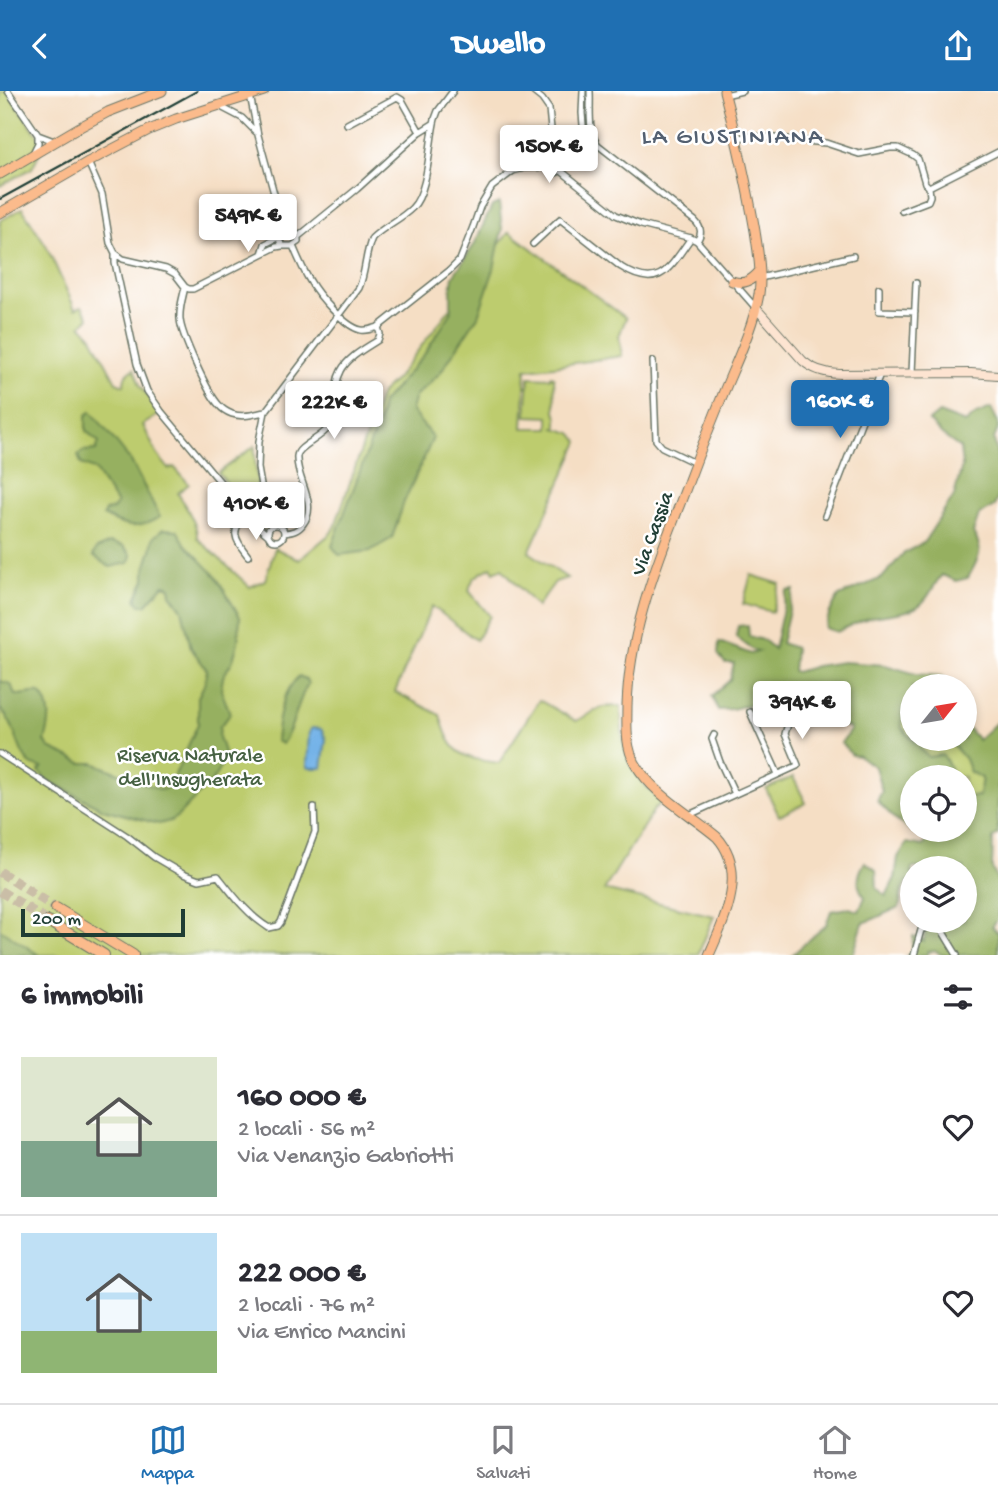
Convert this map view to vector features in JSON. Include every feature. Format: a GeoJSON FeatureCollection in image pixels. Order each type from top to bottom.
{"type":"FeatureCollection","features":[{"type":"Feature","properties":{"kind":"highway"},"geometry":{"type":"LineString","coordinates":[[56,908],[133,955]]}},
{"type":"Feature","properties":{"kind":"highway"},"geometry":{"type":"LineString","coordinates":[[48,921],[104,955]]}},
{"type":"Feature","properties":{"kind":"main road"},"geometry":{"type":"LineString","coordinates":[[0,174],[107,113],[163,91]]}},
{"type":"Feature","properties":{"kind":"main road"},"geometry":{"type":"LineString","coordinates":[[0,213],[149,130],[264,91]]}},
{"type":"Feature","properties":{"kind":"main road","name":"Via Cassia"},"geometry":{"type":"LineString","coordinates":[[709,955],[730,898],[733,867],[722,842],[661,793],[635,763],[628,742],[627,711],[629,669],[640,617],[695,463],[756,308],[759,292],[760,275],[750,201],[725,93]]}},
{"type":"Feature","properties":{"kind":"main road"},"geometry":{"type":"LineString","coordinates":[[732,281],[744,283],[760,275]]}},
{"type":"Feature","properties":{"kind":"street"},"geometry":{"type":"LineString","coordinates":[[8,91],[38,135],[38,143],[32,155]]}},
{"type":"Feature","properties":{"kind":"street"},"geometry":{"type":"LineString","coordinates":[[272,526],[258,468],[259,441],[265,412],[361,284],[371,240],[411,209],[419,199],[424,184],[433,123],[438,111],[453,91]]}},
{"type":"Feature","properties":{"kind":"street"},"geometry":{"type":"LineString","coordinates":[[531,91],[542,99],[549,109],[554,159]]}},
{"type":"Feature","properties":{"kind":"street"},"geometry":{"type":"LineString","coordinates":[[583,91],[584,137]]}},
{"type":"Feature","properties":{"kind":"street"},"geometry":{"type":"LineString","coordinates":[[533,244],[560,219],[621,267],[650,278],[658,276],[668,268],[701,232],[695,221],[594,140],[590,91]]}},
{"type":"Feature","properties":{"kind":"street"},"geometry":{"type":"LineString","coordinates":[[725,93],[742,91]]}},
{"type":"Feature","properties":{"kind":"street"},"geometry":{"type":"LineString","coordinates":[[250,96],[282,235],[279,241],[283,246]]}},
{"type":"Feature","properties":{"kind":"street"},"geometry":{"type":"LineString","coordinates":[[347,124],[397,97],[402,100],[420,132]]}},
{"type":"Feature","properties":{"kind":"street"},"geometry":{"type":"LineString","coordinates":[[219,105],[248,123],[258,135]]}},
{"type":"Feature","properties":{"kind":"street"},"geometry":{"type":"LineString","coordinates":[[293,246],[299,236],[357,190],[433,123]]}},
{"type":"Feature","properties":{"kind":"street"},"geometry":{"type":"LineString","coordinates":[[38,135],[54,141]]}},
{"type":"Feature","properties":{"kind":"street"},"geometry":{"type":"LineString","coordinates":[[736,138],[751,136],[827,143],[861,154],[890,148],[910,153],[918,159],[930,196],[928,201],[902,211]]}},
{"type":"Feature","properties":{"kind":"street"},"geometry":{"type":"LineString","coordinates":[[929,187],[998,152]]}},
{"type":"Feature","properties":{"kind":"street"},"geometry":{"type":"LineString","coordinates":[[547,167],[549,161],[554,159]]}},
{"type":"Feature","properties":{"kind":"street"},"geometry":{"type":"LineString","coordinates":[[554,159],[560,163],[560,170]]}},
{"type":"Feature","properties":{"kind":"street"},"geometry":{"type":"LineString","coordinates":[[88,162],[103,197],[110,243],[115,253],[123,259],[166,269],[175,274],[189,289],[276,247],[293,246]]}},
{"type":"Feature","properties":{"kind":"street"},"geometry":{"type":"LineString","coordinates":[[293,246],[311,283],[339,315],[359,330],[369,330],[378,327],[459,261],[483,200],[492,187],[513,171],[547,167],[553,173],[560,170]]}},
{"type":"Feature","properties":{"kind":"street"},"geometry":{"type":"LineString","coordinates":[[560,170],[616,215],[694,240],[810,367],[834,374],[998,375]]}},
{"type":"Feature","properties":{"kind":"street"},"geometry":{"type":"LineString","coordinates":[[261,254],[265,244],[282,235],[295,232],[299,236]]}},
{"type":"Feature","properties":{"kind":"street"},"geometry":{"type":"LineString","coordinates":[[115,253],[114,260],[138,364],[147,391],[270,540],[278,541],[283,538],[284,533],[280,526],[272,526],[268,535]]}},
{"type":"Feature","properties":{"kind":"street"},"geometry":{"type":"LineString","coordinates":[[760,275],[853,256]]}},
{"type":"Feature","properties":{"kind":"street"},"geometry":{"type":"LineString","coordinates":[[912,373],[916,283]]}},
{"type":"Feature","properties":{"kind":"street"},"geometry":{"type":"LineString","coordinates":[[185,287],[180,311],[181,326],[215,400],[236,415],[249,416],[265,412]]}},
{"type":"Feature","properties":{"kind":"street"},"geometry":{"type":"LineString","coordinates":[[879,288],[879,319]]}},
{"type":"Feature","properties":{"kind":"street"},"geometry":{"type":"LineString","coordinates":[[879,311],[915,312]]}},
{"type":"Feature","properties":{"kind":"street"},"geometry":{"type":"LineString","coordinates":[[284,533],[300,528],[308,510],[298,453],[302,447],[320,437],[329,426],[336,412],[337,384],[341,370],[378,339],[378,327]]}},
{"type":"Feature","properties":{"kind":"street"},"geometry":{"type":"LineString","coordinates":[[653,361],[656,440],[662,447],[695,463]]}},
{"type":"Feature","properties":{"kind":"street"},"geometry":{"type":"LineString","coordinates":[[825,516],[880,374]]}},
{"type":"Feature","properties":{"kind":"street"},"geometry":{"type":"LineString","coordinates":[[246,512],[236,525],[235,535],[238,544],[248,556]]}},
{"type":"Feature","properties":{"kind":"street"},"geometry":{"type":"LineString","coordinates":[[750,712],[778,774]]}},
{"type":"Feature","properties":{"kind":"street"},"geometry":{"type":"LineString","coordinates":[[690,815],[798,765],[785,734],[788,724],[782,712]]}},
{"type":"Feature","properties":{"kind":"street"},"geometry":{"type":"LineString","coordinates":[[713,735],[720,762],[735,794]]}},
{"type":"Feature","properties":{"kind":"street"},"geometry":{"type":"LineString","coordinates":[[0,754],[183,874],[199,880],[218,876],[237,900],[269,928],[278,926],[284,916],[314,832],[314,807]]}},
{"type":"Feature","properties":{"kind":"street"},"geometry":{"type":"LineString","coordinates":[[914,955],[921,930],[932,925],[940,927],[957,955]]}},
{"type":"Feature","properties":{"kind":"green space"},"geometry":{"type":"Polygon","coordinates":[[[0,91],[7,91],[44,144],[32,168],[0,186],[0,91]]]}},
{"type":"Feature","properties":{"kind":"green space"},"geometry":{"type":"Polygon","coordinates":[[[499,203],[502,229],[494,269],[478,316],[440,373],[415,396],[411,410],[433,438],[404,502],[392,538],[370,551],[339,555],[332,546],[379,420],[382,403],[423,356],[451,313],[453,276],[474,245],[492,206],[499,203]]]}},
{"type":"Feature","properties":{"kind":"green space","name":"Riserva Naturale dell'Insugherata"},"geometry":{"type":"Polygon","coordinates":[[[22,208],[46,245],[75,309],[82,306],[89,318],[81,325],[92,337],[116,382],[124,385],[126,375],[134,369],[140,385],[160,414],[143,425],[157,454],[169,469],[174,467],[189,484],[178,493],[193,521],[197,538],[250,587],[265,580],[275,548],[299,560],[331,533],[381,393],[396,379],[509,232],[626,318],[619,336],[622,356],[526,369],[523,428],[549,428],[549,417],[526,416],[529,377],[551,376],[554,377],[557,417],[555,428],[572,433],[579,442],[529,552],[567,578],[555,582],[537,607],[502,568],[494,572],[491,567],[479,574],[469,591],[490,616],[476,640],[432,606],[395,692],[440,715],[448,738],[459,752],[475,759],[499,763],[539,700],[576,721],[602,707],[621,706],[622,736],[628,760],[641,781],[663,802],[655,808],[604,890],[714,916],[698,955],[0,955],[0,221],[22,208]]]}},
{"type":"Feature","properties":{"kind":"green space"},"geometry":{"type":"Polygon","coordinates":[[[991,408],[998,422],[994,439],[998,458],[998,498],[994,506],[979,515],[973,533],[980,550],[968,578],[956,581],[942,575],[925,600],[911,610],[869,618],[837,632],[825,628],[839,596],[882,578],[903,554],[924,542],[954,496],[962,466],[960,448],[929,421],[939,413],[965,423],[976,414],[991,408]]]}},
{"type":"Feature","properties":{"kind":"green space"},"geometry":{"type":"Polygon","coordinates":[[[91,411],[131,461],[160,517],[132,526],[103,516],[105,511],[113,509],[117,504],[94,469],[81,464],[78,455],[83,451],[96,450],[99,442],[86,431],[86,416],[91,411]]]}},
{"type":"Feature","properties":{"kind":"green space"},"geometry":{"type":"Polygon","coordinates":[[[255,446],[257,477],[267,527],[265,529],[218,473],[255,446]]]}},
{"type":"Feature","properties":{"kind":"green space"},"geometry":{"type":"Polygon","coordinates":[[[163,529],[177,530],[186,545],[216,576],[240,617],[238,642],[233,660],[223,677],[221,690],[230,713],[220,726],[223,762],[213,780],[178,816],[159,824],[103,809],[45,779],[39,771],[42,768],[32,765],[26,759],[6,715],[0,709],[0,681],[11,684],[15,695],[40,693],[44,698],[49,716],[45,741],[49,748],[82,763],[94,763],[161,790],[170,786],[198,724],[198,697],[205,683],[207,670],[191,648],[182,609],[171,594],[170,587],[164,585],[146,605],[140,605],[136,599],[145,580],[153,538],[163,529]]]}},
{"type":"Feature","properties":{"kind":"green space"},"geometry":{"type":"Polygon","coordinates":[[[110,543],[123,546],[131,555],[129,563],[110,567],[93,556],[96,549],[110,543]]]}},
{"type":"Feature","properties":{"kind":"green space"},"geometry":{"type":"Polygon","coordinates":[[[751,575],[780,584],[772,612],[743,604],[751,575]]]}},
{"type":"Feature","properties":{"kind":"green space"},"geometry":{"type":"Polygon","coordinates":[[[794,590],[781,643],[795,648],[793,671],[843,662],[885,665],[916,674],[900,674],[900,751],[923,751],[928,757],[942,755],[948,765],[900,765],[900,823],[877,801],[882,791],[875,767],[859,756],[852,755],[841,743],[851,729],[822,715],[817,696],[795,706],[785,703],[775,686],[761,690],[756,703],[718,710],[712,696],[730,680],[734,663],[725,663],[718,654],[719,642],[751,654],[759,651],[753,650],[736,637],[738,626],[748,625],[749,636],[765,641],[774,649],[787,591],[794,590]]]}},
{"type":"Feature","properties":{"kind":"green space"},"geometry":{"type":"Polygon","coordinates":[[[299,676],[306,679],[308,684],[282,744],[276,741],[280,715],[285,698],[299,676]]]}},
{"type":"Feature","properties":{"kind":"green space"},"geometry":{"type":"Polygon","coordinates":[[[997,722],[998,834],[993,838],[992,868],[998,881],[998,919],[992,927],[998,933],[998,955],[942,955],[935,951],[928,952],[927,955],[908,955],[912,952],[913,936],[924,941],[925,933],[977,933],[977,856],[900,856],[899,908],[863,923],[853,955],[792,955],[826,925],[831,911],[849,908],[859,911],[865,897],[859,879],[865,862],[876,870],[877,888],[886,896],[895,878],[898,857],[907,843],[923,846],[926,842],[977,842],[977,796],[982,778],[977,776],[977,765],[967,765],[958,751],[977,751],[977,739],[997,722]]]}},
{"type":"Feature","properties":{"kind":"green space"},"geometry":{"type":"Polygon","coordinates":[[[923,751],[959,751],[967,765],[948,765],[946,760],[928,757],[923,751]]]}},
{"type":"Feature","properties":{"kind":"green space"},"geometry":{"type":"Polygon","coordinates":[[[977,776],[982,778],[977,796],[977,776]]]}},
{"type":"Feature","properties":{"kind":"green space"},"geometry":{"type":"Polygon","coordinates":[[[793,777],[806,803],[779,816],[766,789],[793,777]]]}},
{"type":"Feature","properties":{"kind":"green space"},"geometry":{"type":"Polygon","coordinates":[[[0,929],[39,955],[0,955],[0,929]]]}},
{"type":"Feature","properties":{"kind":"water"},"geometry":{"type":"Polygon","coordinates":[[[312,728],[321,729],[326,739],[322,768],[307,766],[309,732],[312,728]]]}},
{"type":"Feature","properties":{"kind":"tunnel"},"geometry":{"type":"LineString","coordinates":[[0,872],[56,908]]}},
{"type":"Feature","properties":{"kind":"tunnel"},"geometry":{"type":"LineString","coordinates":[[0,891],[48,921]]}},
{"type":"Feature","properties":{"kind":"railway"},"geometry":{"type":"LineString","coordinates":[[0,199],[197,91]]}},
{"type":"Feature","properties":{"kind":"district","name":"LA GIUSTINIANA"},"geometry":{"type":"Point","coordinates":[733,135]}}]}
